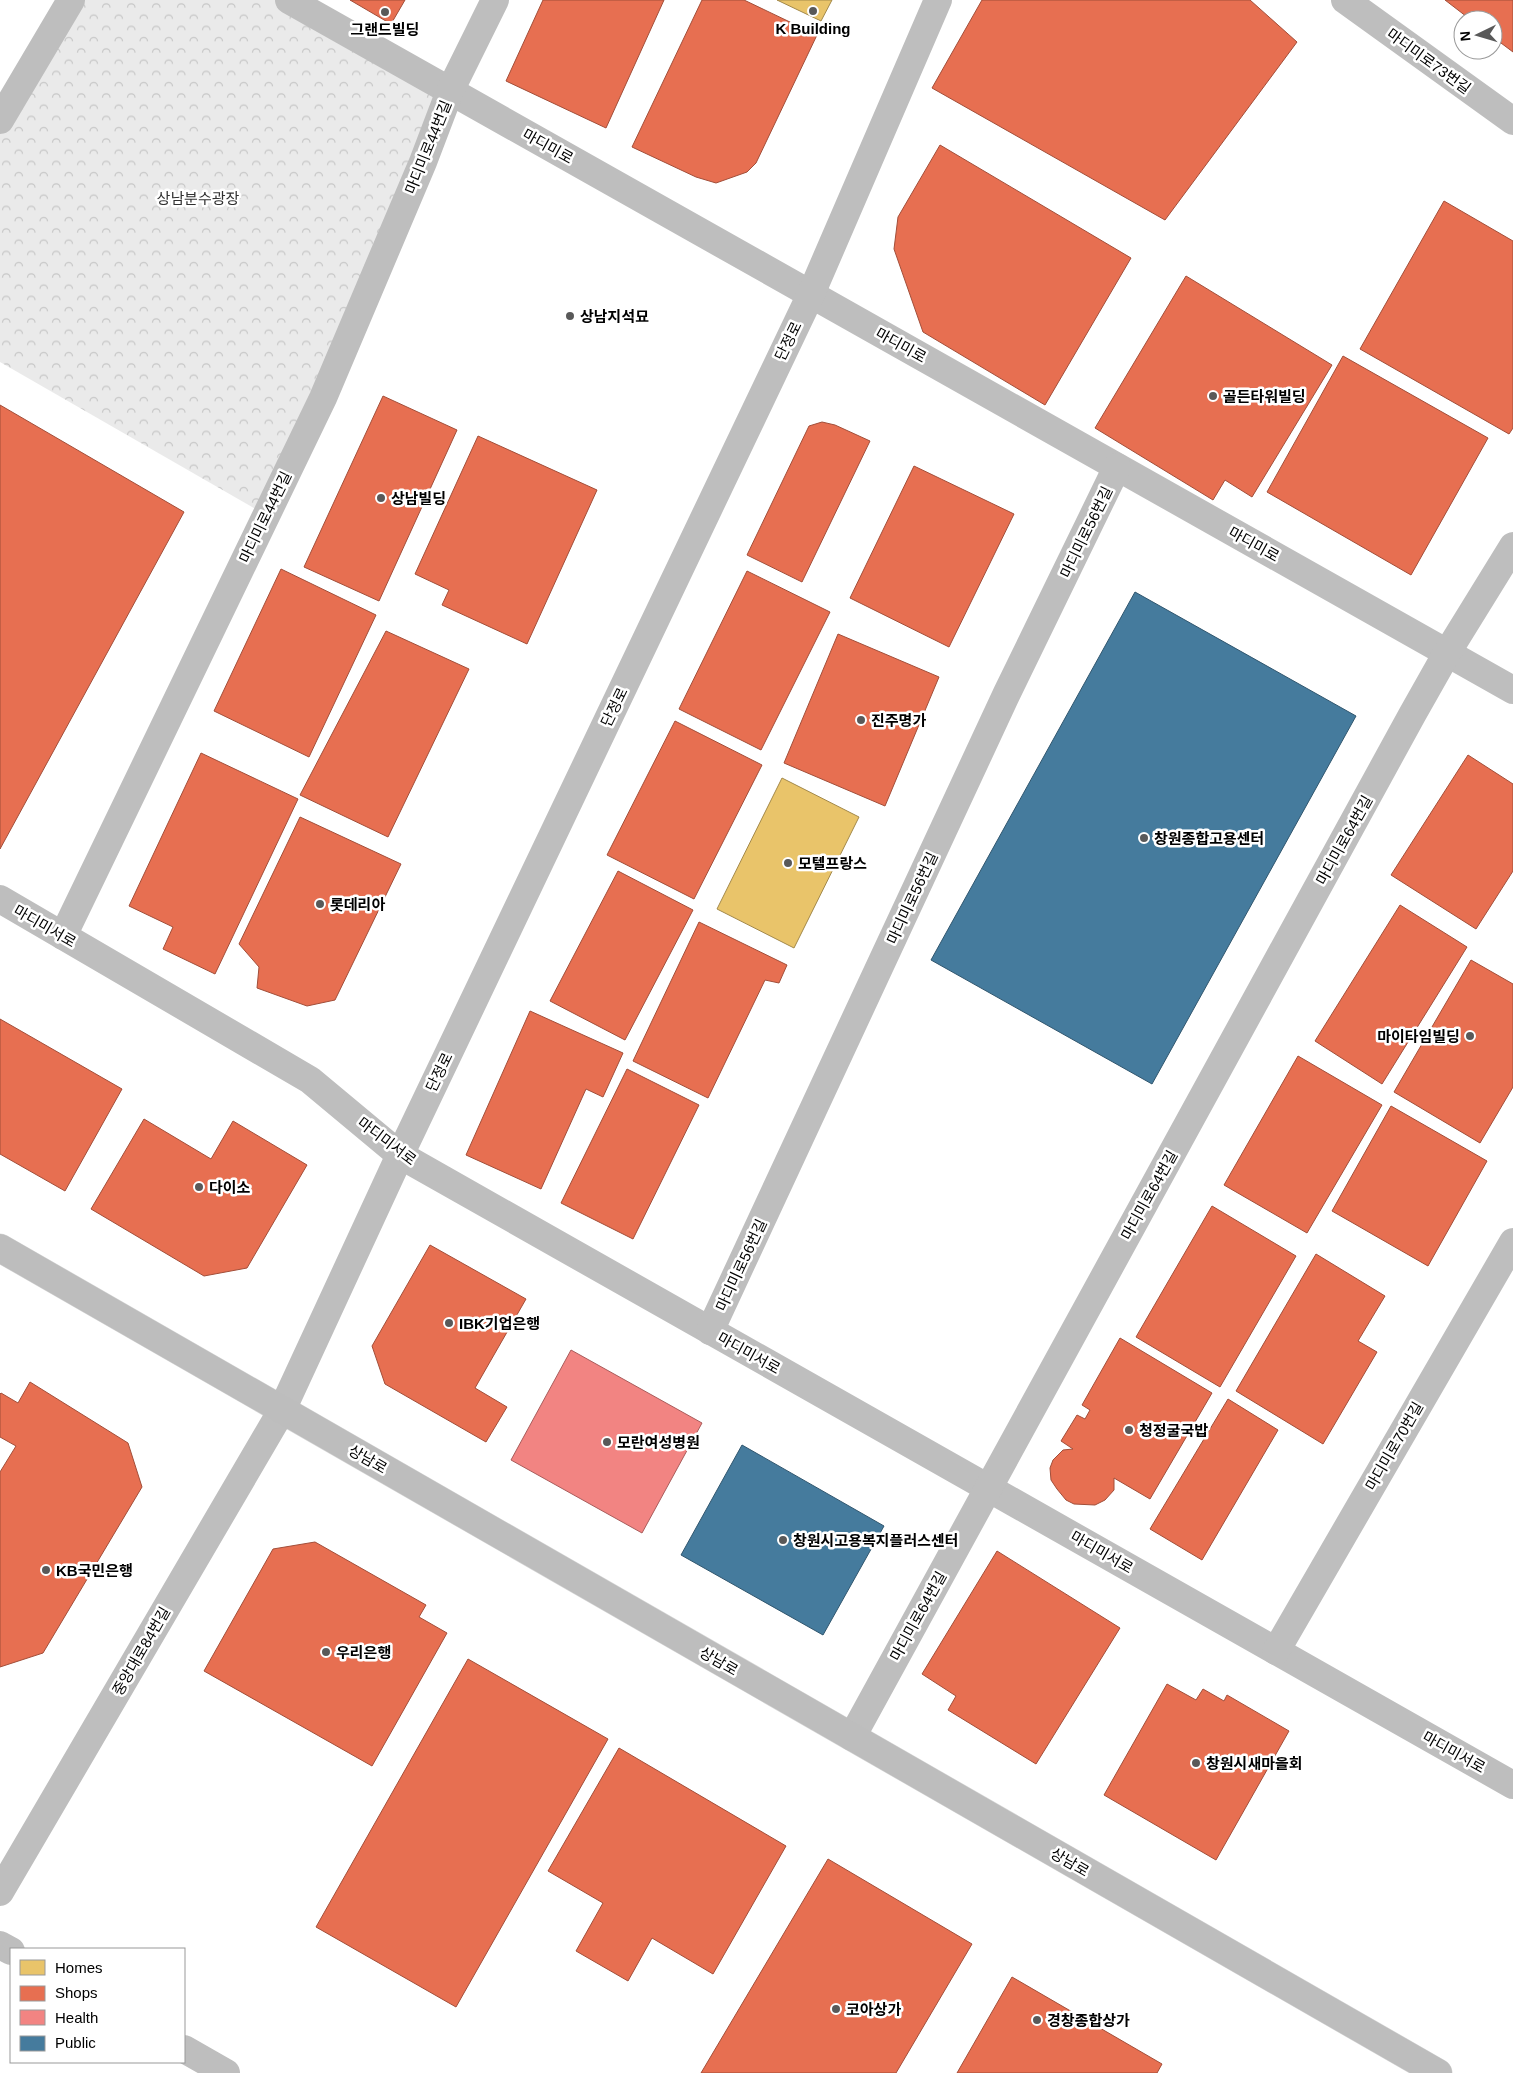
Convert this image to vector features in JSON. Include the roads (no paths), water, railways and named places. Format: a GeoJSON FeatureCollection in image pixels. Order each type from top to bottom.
{"type":"FeatureCollection","features":[{"type":"Feature","properties":{"kind":"main road","name":"상남로"},"geometry":{"type":"LineString","coordinates":[[0,1248],[1438,2073]]}},
{"type":"Feature","properties":{"kind":"street"},"geometry":{"type":"LineString","coordinates":[[0,120],[71,0]]}},
{"type":"Feature","properties":{"kind":"street","name":"마디미로"},"geometry":{"type":"LineString","coordinates":[[290,0],[1513,690]]}},
{"type":"Feature","properties":{"kind":"street","name":"마디미로44번길"},"geometry":{"type":"LineString","coordinates":[[63,936],[323,398],[423,162],[450,91],[495,0]]}},
{"type":"Feature","properties":{"kind":"street","name":"단정로"},"geometry":{"type":"LineString","coordinates":[[282,1410],[400,1154],[811,294],[938,0]]}},
{"type":"Feature","properties":{"kind":"street","name":"마디미로73번길"},"geometry":{"type":"LineString","coordinates":[[1345,0],[1513,121]]}},
{"type":"Feature","properties":{"kind":"street","name":"마디미로56번길"},"geometry":{"type":"LineString","coordinates":[[710,1331],[1007,693],[1117,467]]}},
{"type":"Feature","properties":{"kind":"street","name":"마디미로64번길"},"geometry":{"type":"LineString","coordinates":[[852,1737],[1447,653],[1513,546]]}},
{"type":"Feature","properties":{"kind":"street","name":"마디미서로"},"geometry":{"type":"LineString","coordinates":[[0,899],[310,1080],[400,1154],[1513,1785]]}},
{"type":"Feature","properties":{"kind":"street","name":"마디미로70번길"},"geometry":{"type":"LineString","coordinates":[[1276,1651],[1513,1242]]}},
{"type":"Feature","properties":{"kind":"street","name":"중앙대로84번길"},"geometry":{"type":"LineString","coordinates":[[0,1892],[282,1410]]}},
{"type":"Feature","properties":{"kind":"street"},"geometry":{"type":"LineString","coordinates":[[185,2050],[226,2073]]}},
{"type":"Feature","properties":{"kind":"place","name":"K Building"},"geometry":{"type":"Point","coordinates":[813,11]}},
{"type":"Feature","properties":{"kind":"place","name":"그랜드빌딩"},"geometry":{"type":"Point","coordinates":[385,12]}},
{"type":"Feature","properties":{"kind":"place","name":"상남지석묘"},"geometry":{"type":"Point","coordinates":[570,316]}},
{"type":"Feature","properties":{"kind":"place","name":"골든타워빌딩"},"geometry":{"type":"Point","coordinates":[1213,396]}},
{"type":"Feature","properties":{"kind":"place","name":"상남빌딩"},"geometry":{"type":"Point","coordinates":[381,498]}},
{"type":"Feature","properties":{"kind":"place","name":"진주명가"},"geometry":{"type":"Point","coordinates":[861,720]}},
{"type":"Feature","properties":{"kind":"place","name":"창원종합고용센터"},"geometry":{"type":"Point","coordinates":[1144,838]}},
{"type":"Feature","properties":{"kind":"place","name":"모텔프랑스"},"geometry":{"type":"Point","coordinates":[788,863]}},
{"type":"Feature","properties":{"kind":"place","name":"롯데리아"},"geometry":{"type":"Point","coordinates":[320,904]}},
{"type":"Feature","properties":{"kind":"place","name":"마이타임빌딩"},"geometry":{"type":"Point","coordinates":[1470,1036]}},
{"type":"Feature","properties":{"kind":"place","name":"다이소"},"geometry":{"type":"Point","coordinates":[199,1187]}},
{"type":"Feature","properties":{"kind":"place","name":"IBK기업은행"},"geometry":{"type":"Point","coordinates":[449,1323]}},
{"type":"Feature","properties":{"kind":"place","name":"청정굴국밥"},"geometry":{"type":"Point","coordinates":[1129,1430]}},
{"type":"Feature","properties":{"kind":"place","name":"모란여성병원"},"geometry":{"type":"Point","coordinates":[607,1442]}},
{"type":"Feature","properties":{"kind":"place","name":"창원시고용복지플러스센터"},"geometry":{"type":"Point","coordinates":[783,1540]}},
{"type":"Feature","properties":{"kind":"place","name":"KB국민은행"},"geometry":{"type":"Point","coordinates":[46,1570]}},
{"type":"Feature","properties":{"kind":"place","name":"우리은행"},"geometry":{"type":"Point","coordinates":[326,1652]}},
{"type":"Feature","properties":{"kind":"place","name":"창원시새마을회"},"geometry":{"type":"Point","coordinates":[1196,1763]}},
{"type":"Feature","properties":{"kind":"place","name":"코아상가"},"geometry":{"type":"Point","coordinates":[836,2009]}},
{"type":"Feature","properties":{"kind":"place","name":"경창종합상가"},"geometry":{"type":"Point","coordinates":[1037,2020]}},
{"type":"Feature","properties":{"kind":"park label","name":"상남분수광장"},"geometry":{"type":"Point","coordinates":[198,198]}}]}
